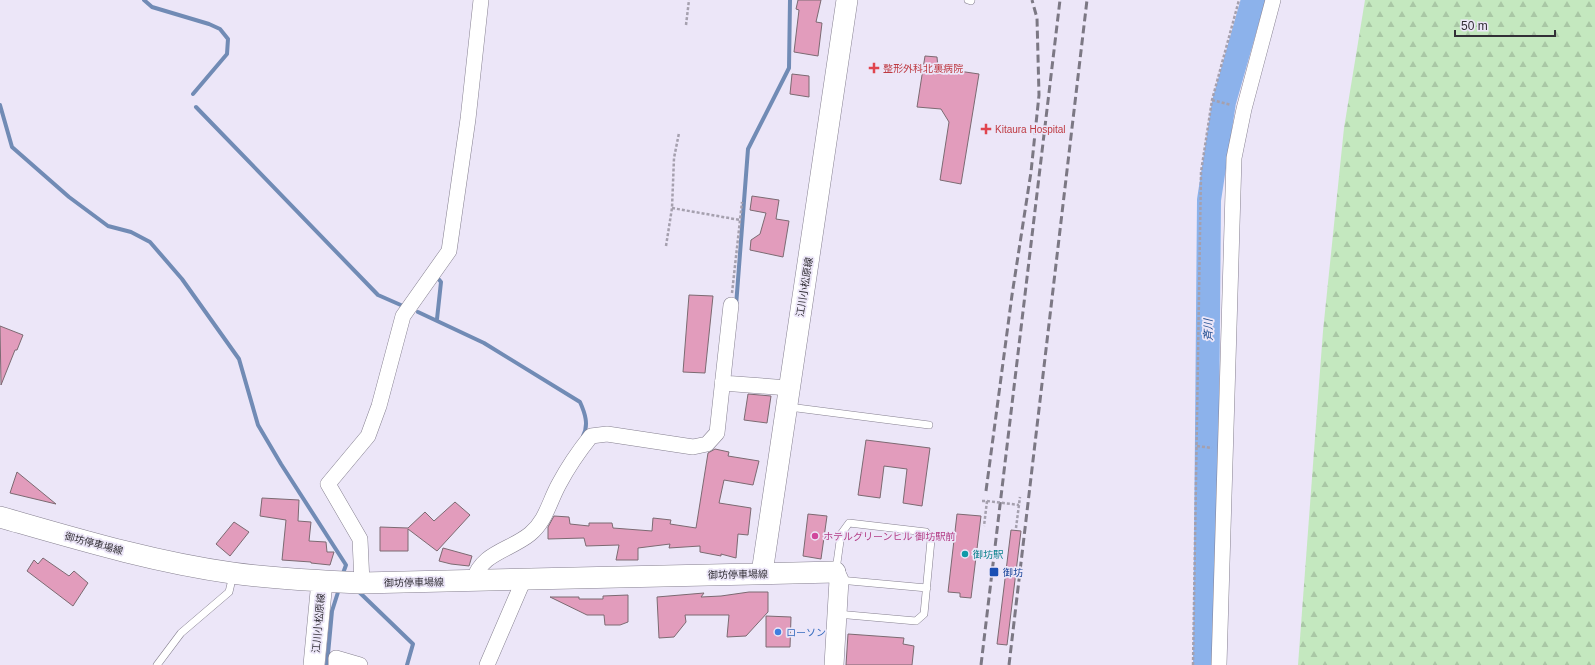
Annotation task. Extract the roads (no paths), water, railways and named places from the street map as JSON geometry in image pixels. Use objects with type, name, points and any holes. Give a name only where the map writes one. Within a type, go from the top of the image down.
[{"type":"main road","name":"江川小松原線","points":[[762,573],[847,0]]},
{"type":"main road","name":"御坊停車場線","points":[[0,517],[95,545],[182,565],[233,573],[322,581],[362,583],[473,581],[762,573],[837,576]]},
{"type":"main road","name":"江川小松原線","points":[[314,665],[322,581]]},
{"type":"street","points":[[362,583],[360,539],[328,484],[368,436],[379,406],[403,316],[449,251],[468,119],[481,0]]},
{"type":"street","points":[[1219,665],[1234,158],[1244,109],[1273,0]]},
{"type":"street","points":[[473,581],[477,570],[488,558],[530,534],[544,519],[558,486],[579,450],[591,436],[607,434],[693,447],[707,444],[717,433],[731,305]]},
{"type":"street","points":[[722,383],[787,397]]},
{"type":"street","points":[[834,665],[837,614],[837,576]]},
{"type":"street","points":[[487,665],[524,579]]},
{"type":"street","points":[[336,665],[336,658],[360,665]]},
{"type":"lane","points":[[787,397],[929,425]]},
{"type":"lane","points":[[837,614],[916,621],[924,614],[927,588],[931,540],[926,532],[849,523],[841,534],[837,576],[927,588]]},
{"type":"lane","points":[[157,665],[182,633],[229,592],[233,573]]},
{"type":"waterway","points":[[144,0],[152,7],[209,24],[220,29],[228,39],[227,54],[193,94]]},
{"type":"waterway","points":[[736,306],[748,149],[789,68],[790,0]]},
{"type":"waterway","name":"斉川","points":[[1205,665],[1209,200],[1224,102],[1253,0]]},
{"type":"waterway","points":[[0,105],[12,147],[69,197],[108,226],[131,232],[150,242],[182,279],[239,359],[258,425],[281,464],[346,565],[342,576]]},
{"type":"waterway","points":[[196,107],[378,295],[403,306]]},
{"type":"waterway","points":[[436,276],[441,282],[437,319]]},
{"type":"waterway","points":[[418,312],[484,343],[580,402],[585,415],[586,423],[583,436]]},
{"type":"waterway","points":[[327,665],[332,611],[339,589]]},
{"type":"waterway","points":[[357,590],[413,644],[407,665]]},
{"type":"railway","points":[[986,491],[1012,295],[1031,172],[1039,95],[1037,18],[1032,0]]},
{"type":"railway","points":[[981,665],[1060,0]]},
{"type":"railway","points":[[1009,665],[1087,0]]},
{"type":"place","name":"整形外科北裏病院","points":[[874,68]]},
{"type":"place","name":"Kitaura Hospital","points":[[986,129]]},
{"type":"place","name":"ホテルグリーンヒル 御坊駅前","points":[[815,536]]},
{"type":"place","name":"御坊駅","points":[[965,554]]},
{"type":"place","name":"御坊","points":[[994,572]]},
{"type":"place","name":"ローソン","points":[[778,632]]}]
